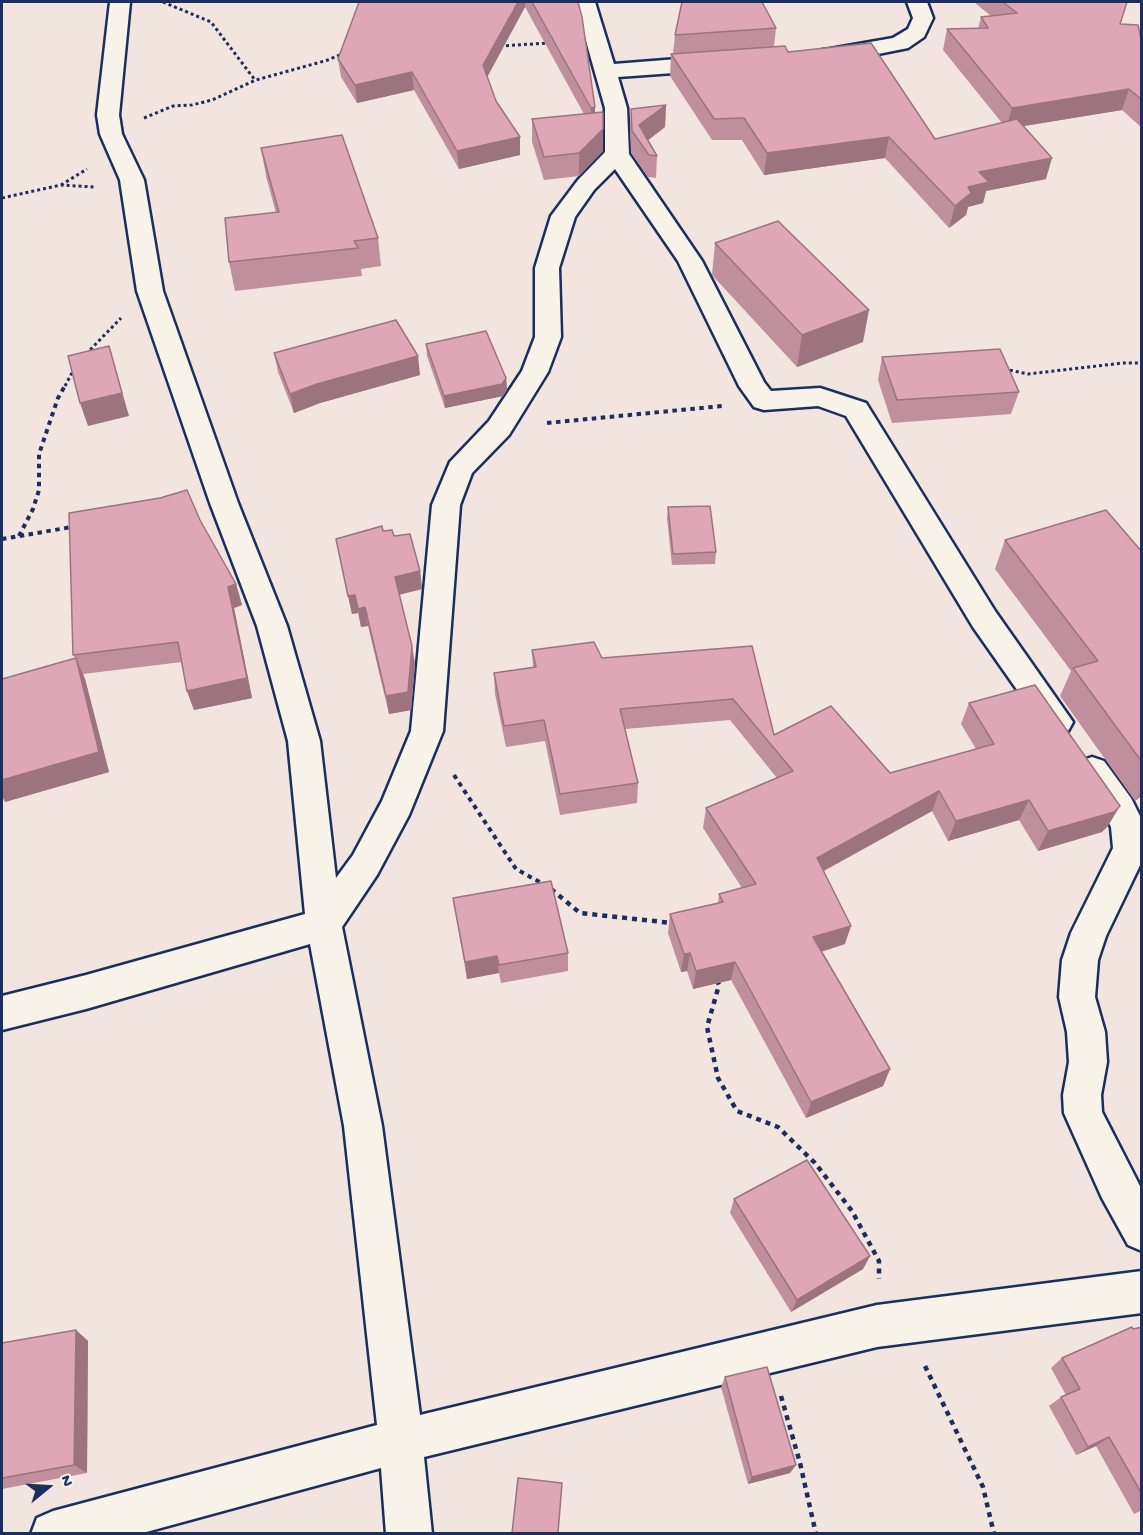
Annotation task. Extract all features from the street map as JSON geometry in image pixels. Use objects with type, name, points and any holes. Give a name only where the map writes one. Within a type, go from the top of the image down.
[{"type":"street","points":[[120,2],[109,86],[108,115],[111,134],[132,180],[150,291],[212,469],[272,626],[300,730],[324,924],[363,1126],[401,1441],[409,1533]]},
{"type":"street","points":[[585,2],[593,37],[616,108],[616,154],[690,261],[752,386],[764,401],[820,397],[856,410],[984,619],[1119,808],[1128,827],[1130,848],[1089,933],[1080,960],[1077,997],[1086,1032],[1088,1062],[1082,1095],[1083,1113],[1116,1184],[1142,1231]]},
{"type":"street","points":[[813,57],[858,52],[900,43],[917,33],[923,18],[917,2]]},
{"type":"street","points":[[605,71],[732,62]]},
{"type":"street","points":[[2,1013],[86,992],[324,924],[365,865],[397,805],[427,731],[446,505],[460,469],[499,428],[535,372],[548,338],[548,267],[563,216],[586,185],[616,154]]},
{"type":"street","points":[[53,1533],[401,1441],[890,1324],[1142,1292]]},
{"type":"path","points":[[163,2],[211,22],[256,80]]},
{"type":"path","points":[[493,45],[544,44],[593,37]]},
{"type":"path","points":[[111,134],[162,110],[212,100],[256,80],[353,51]]},
{"type":"path","points":[[2,198],[61,185],[111,189],[135,198]]},
{"type":"path","points":[[83,358],[98,339],[150,291]]},
{"type":"path","points":[[1000,368],[1028,374],[1123,363],[1142,363]]},
{"type":"path","points":[[19,536],[33,509],[39,490],[39,454],[47,428],[68,376],[75,367]]},
{"type":"path","points":[[499,428],[764,401]]},
{"type":"path","points":[[2,539],[78,526]]},
{"type":"path","points":[[427,731],[516,869],[550,888],[580,913],[680,924]]},
{"type":"path","points":[[716,977],[719,985],[707,1027],[718,1078],[737,1111],[778,1127],[815,1163],[852,1210],[879,1261],[890,1324],[952,1419],[983,1487],[994,1533]]},
{"type":"path","points":[[768,1352],[800,1463],[816,1533]]},
{"type":"building","points":[[359,2],[518,2],[483,65],[496,101],[520,137],[457,151],[412,72],[355,85],[338,59]]},
{"type":"building","points":[[532,2],[578,2],[595,107],[591,108]]},
{"type":"building","points":[[682,2],[762,2],[776,28],[675,35]]},
{"type":"building","points":[[1003,2],[1127,2],[1120,24],[1138,25],[1142,44],[1142,100],[1129,89],[1012,108],[947,29],[988,28],[981,17],[1017,13]]},
{"type":"building","points":[[871,43],[935,139],[1017,119],[1052,158],[979,172],[989,182],[968,187],[971,193],[955,206],[889,137],[767,153],[744,118],[714,119],[671,54],[785,46],[788,52]]},
{"type":"building","points":[[666,105],[639,125],[657,156],[649,155],[632,131],[631,109]]},
{"type":"building","points":[[603,112],[603,129],[579,153],[544,157],[532,119]]},
{"type":"building","points":[[342,135],[378,238],[354,241],[358,248],[229,262],[225,218],[279,212],[261,148]]},
{"type":"building","points":[[778,221],[869,310],[802,335],[715,243]]},
{"type":"building","points":[[396,320],[418,356],[317,384],[290,394],[274,353]]},
{"type":"building","points":[[486,331],[506,378],[502,384],[444,396],[426,344]]},
{"type":"building","points":[[109,346],[122,393],[80,403],[68,356]]},
{"type":"building","points":[[1000,349],[1019,392],[897,400],[882,357]]},
{"type":"building","points":[[187,490],[200,520],[236,584],[228,587],[247,678],[187,691],[178,642],[73,655],[69,513],[160,498]]},
{"type":"building","points":[[710,506],[716,552],[673,554],[668,507]]},
{"type":"building","points":[[1106,510],[1142,552],[1142,762],[1073,668],[1098,661],[1005,540]]},
{"type":"building","points":[[382,526],[383,531],[392,530],[394,536],[410,534],[420,571],[395,577],[412,646],[408,692],[386,696],[365,607],[358,609],[355,595],[348,596],[336,539]]},
{"type":"building","points":[[594,642],[602,658],[752,646],[774,735],[831,706],[890,773],[994,744],[969,703],[1035,685],[1120,806],[1114,812],[1048,831],[1029,800],[956,821],[939,791],[817,858],[851,926],[813,937],[890,1069],[811,1102],[735,962],[696,971],[690,953],[684,954],[670,914],[723,902],[719,894],[756,884],[706,808],[793,771],[733,699],[620,709],[638,783],[560,794],[544,720],[504,726],[494,673],[536,667],[532,650]]},
{"type":"building","points":[[76,658],[99,752],[2,780],[2,679]]},
{"type":"building","points":[[551,881],[568,953],[499,965],[497,956],[465,962],[453,898]]},
{"type":"building","points":[[807,1160],[870,1256],[797,1300],[734,1199]]},
{"type":"building","points":[[1132,1327],[1133,1329],[1142,1327],[1142,1494],[1109,1437],[1088,1447],[1061,1397],[1080,1389],[1062,1358]]},
{"type":"building","points":[[76,1330],[74,1465],[2,1478],[2,1343]]},
{"type":"building","points":[[767,1367],[796,1465],[752,1477],[725,1377]]},
{"type":"building","points":[[518,1478],[562,1483],[558,1533],[512,1533]]}]
